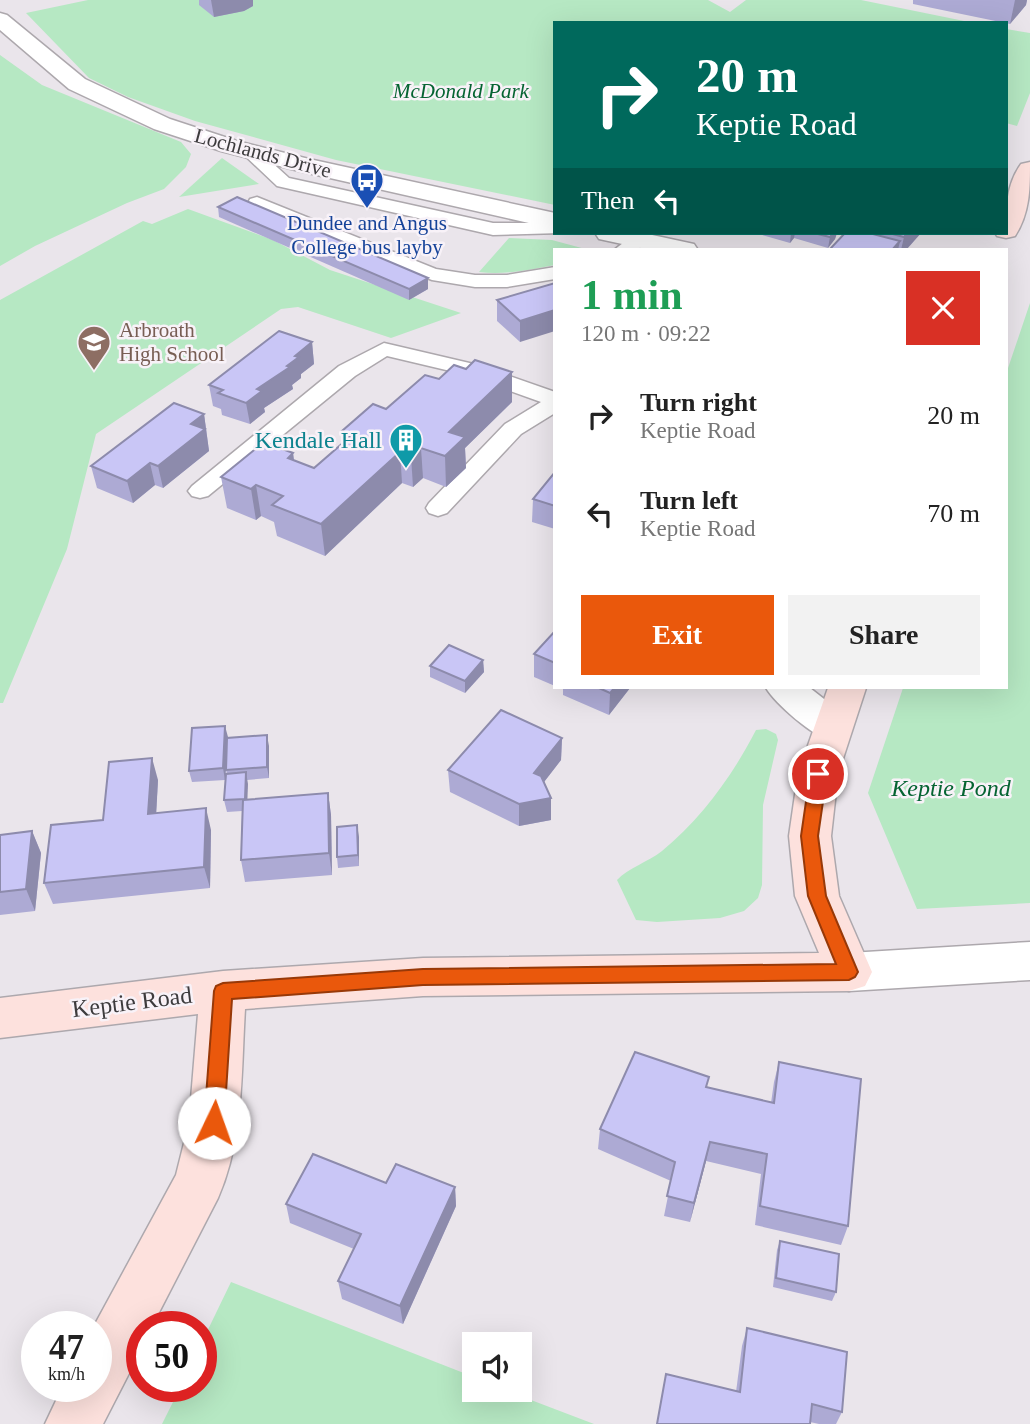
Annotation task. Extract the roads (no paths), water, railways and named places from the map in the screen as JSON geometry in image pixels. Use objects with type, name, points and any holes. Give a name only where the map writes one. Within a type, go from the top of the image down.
[{"type":"main road","points":[[1008,225],[1030,169]]},
{"type":"main road","points":[[847,689],[818,774],[810,836],[817,896],[849,972]]},
{"type":"main road","name":"Keptie Road","points":[[0,1018],[223,991],[423,977],[849,972]]},
{"type":"main road","points":[[112,1349],[200,1181],[214,1123],[223,991]]},
{"type":"main road","points":[[73,1424],[85,1402]]},
{"type":"street","name":"Lochlands Drive","points":[[0,19],[77,85],[162,124],[250,152],[553,221]]},
{"type":"street","points":[[612,235],[632,245],[663,248]]},
{"type":"street","points":[[786,689],[833,727]]},
{"type":"street","points":[[849,972],[1030,961]]},
{"type":"lane","points":[[250,152],[284,183],[493,229],[553,229]]},
{"type":"lane","points":[[257,203],[432,274],[475,281],[507,281],[553,273]]},
{"type":"lane","points":[[201,491],[346,371],[384,349],[429,356],[514,383],[553,400]]},
{"type":"lane","points":[[438,508],[513,429],[553,402]]},
{"type":"place","name":"Dundee and Angus College bus layby","points":[[367,210]]},
{"type":"place","name":"Arbroath High School","points":[[94,372]]},
{"type":"place","name":"Kendale Hall","points":[[406,470]]},
{"type":"park label","name":"McDonald Park","points":[[461,91]]},
{"type":"park label","name":"Keptie Pond","points":[[951,788]]}]
